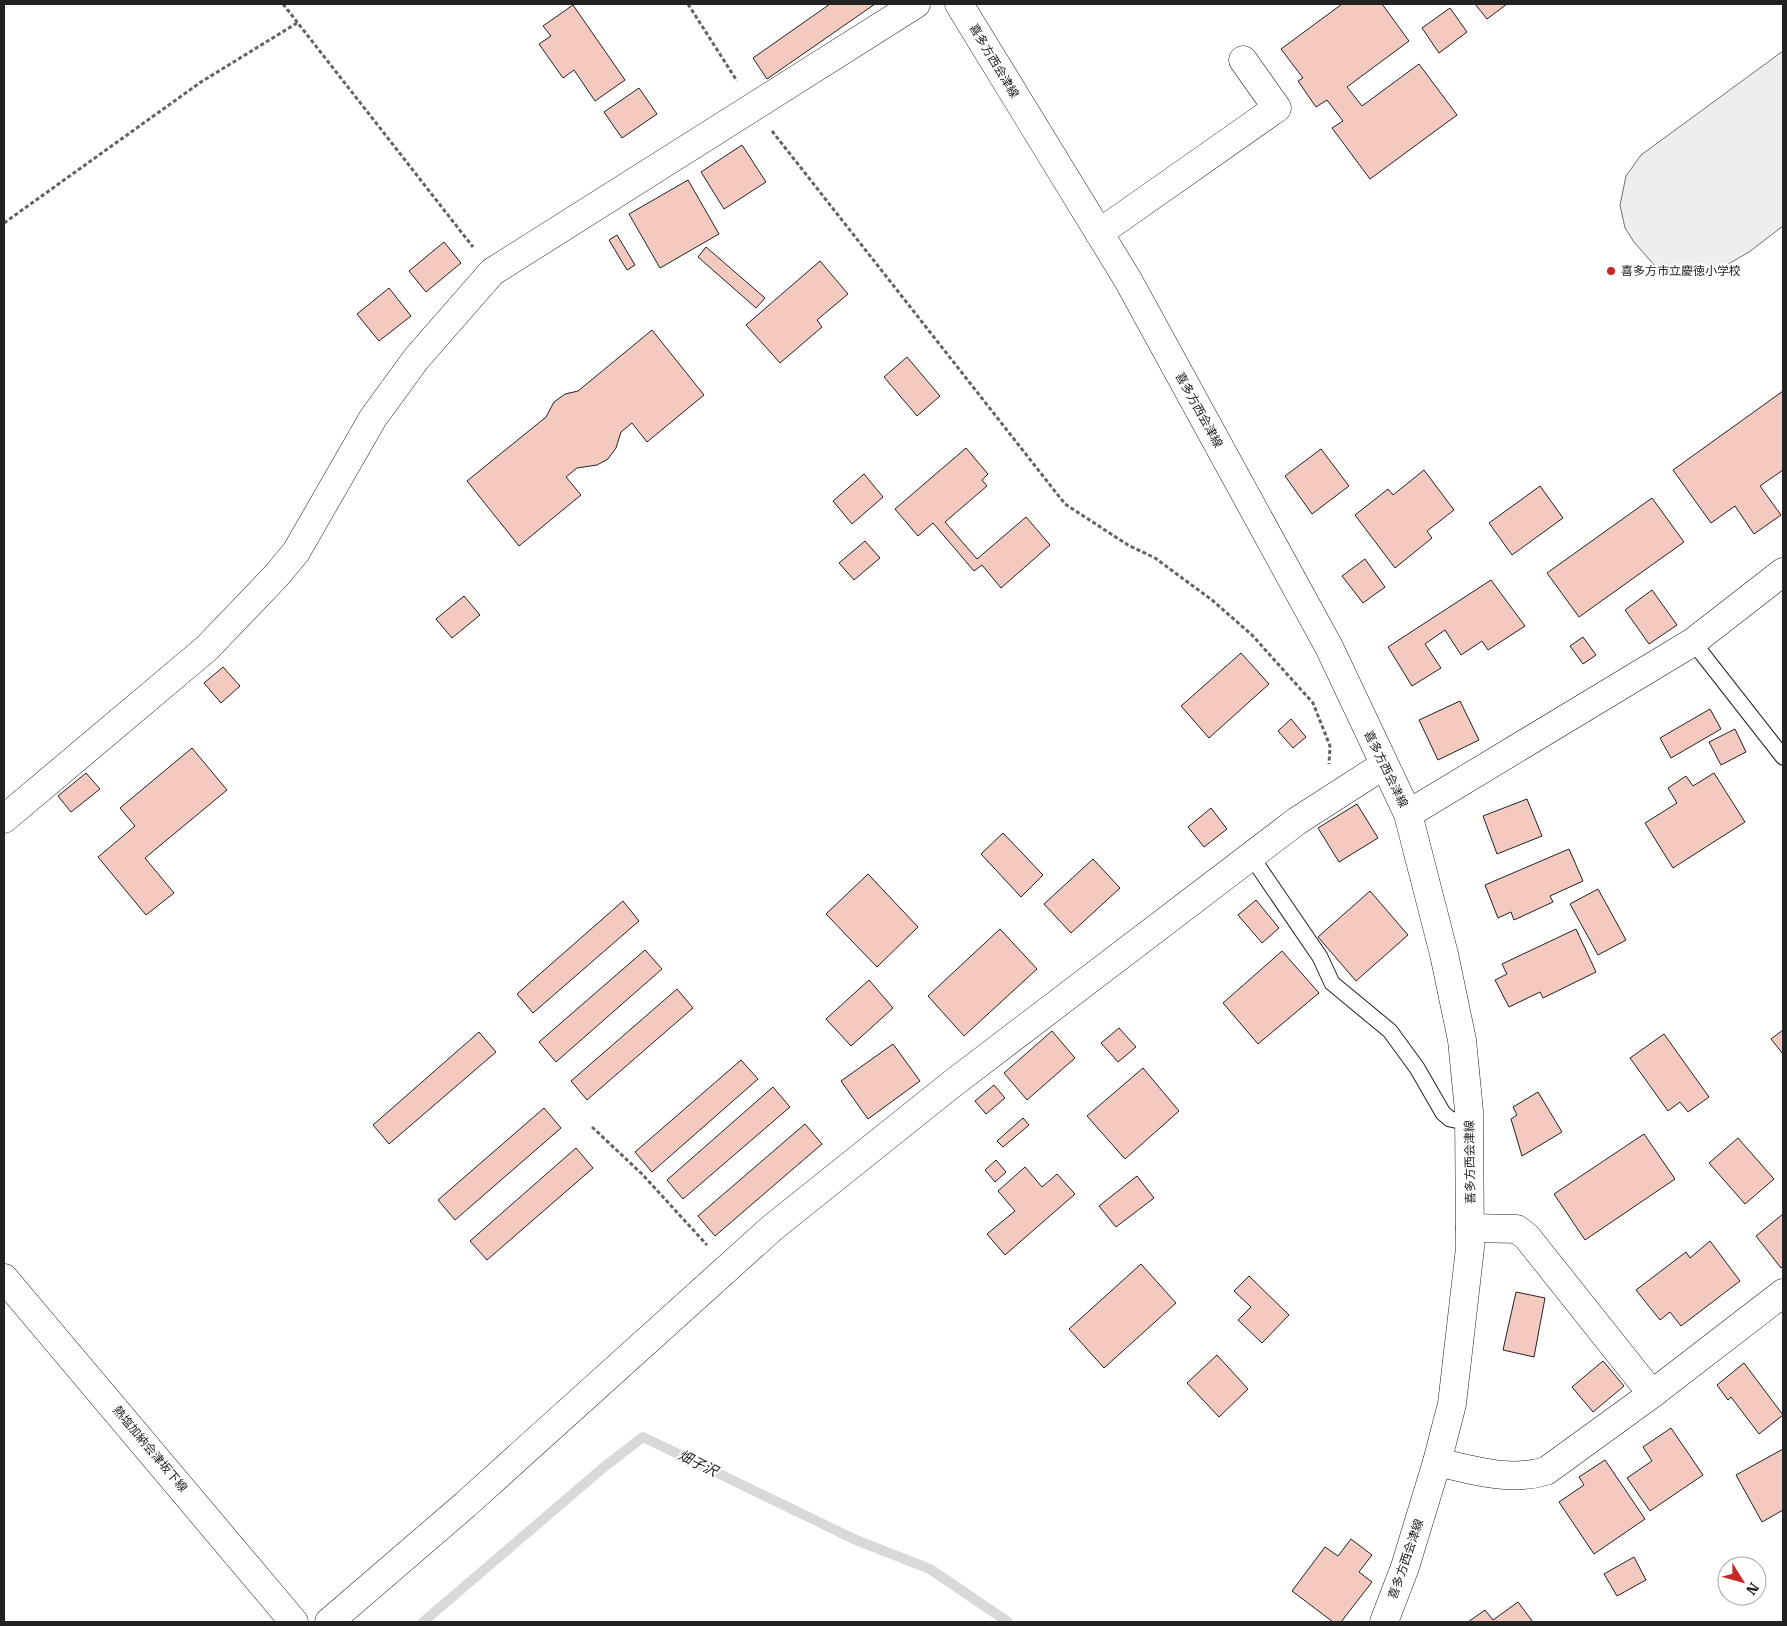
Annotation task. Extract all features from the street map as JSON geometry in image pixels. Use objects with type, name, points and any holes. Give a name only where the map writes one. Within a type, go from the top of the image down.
[{"type":"street","points":[[4,818],[206,648],[276,576],[296,552],[373,418],[416,359],[492,272],[916,4]]},
{"type":"street","name":"喜多方西会津線","points":[[959,4],[1128,280],[1330,647],[1408,814],[1444,954],[1462,1040],[1469,1123],[1470,1228],[1467,1285],[1452,1404],[1437,1462],[1405,1567],[1384,1622]]},
{"type":"street","points":[[1099,233],[1277,108],[1243,60]]},
{"type":"street","points":[[1408,814],[1693,642],[1783,572]]},
{"type":"street","points":[[329,1622],[465,1504],[772,1228],[952,1084],[1297,820],[1384,765]]},
{"type":"street","points":[[1470,1228],[1518,1229],[1527,1237],[1652,1394]]},
{"type":"street","name":"熱塩加納会津坂下線","points":[[4,1278],[294,1622]]},
{"type":"street","points":[[1437,1462],[1499,1475],[1531,1476],[1546,1471],[1652,1394],[1783,1293]]},
{"type":"lane","points":[[1693,642],[1783,757]]},
{"type":"lane","points":[[1251,856],[1320,957],[1332,984],[1390,1031],[1417,1068],[1443,1114],[1450,1119],[1469,1123]]},
{"type":"path","points":[[282,4],[492,272]]},
{"type":"path","points":[[688,4],[753,107],[1065,504],[1128,545],[1155,558],[1212,600],[1252,635],[1313,703],[1330,746],[1328,773],[1336,796]]},
{"type":"path","points":[[4,223],[201,82],[297,23]]},
{"type":"path","points":[[592,1127],[642,1174],[728,1268]]},
{"type":"shaded area","points":[[1783,51],[1783,226],[1749,252],[1713,273],[1675,274],[1655,266],[1634,242],[1625,228],[1620,205],[1626,176],[1641,155]]},
{"type":"building","points":[[830,4],[875,4],[767,79],[753,58]]},
{"type":"building","points":[[1342,4],[1382,4],[1409,41],[1347,87],[1362,106],[1419,64],[1457,115],[1370,179],[1332,128],[1343,121],[1327,100],[1316,107],[1298,81],[1303,78],[1281,49]]},
{"type":"building","points":[[1475,4],[1507,4],[1487,19]]},
{"type":"building","points":[[573,5],[625,80],[595,101],[574,70],[563,78],[539,44],[551,36],[543,26]]},
{"type":"building","points":[[1450,8],[1467,32],[1439,53],[1422,28]]},
{"type":"building","points":[[639,88],[657,114],[622,138],[604,112]]},
{"type":"building","points":[[742,145],[766,182],[724,209],[701,172]]},
{"type":"building","points":[[688,180],[719,234],[660,268],[629,214]]},
{"type":"building","points":[[617,235],[635,265],[627,270],[609,240]]},
{"type":"building","points":[[444,242],[461,263],[426,292],[409,271]]},
{"type":"building","points":[[706,247],[765,298],[756,308],[698,257]]},
{"type":"building","points":[[820,261],[848,294],[817,320],[822,327],[780,363],[746,325]]},
{"type":"building","points":[[389,288],[411,316],[379,341],[357,314]]},
{"type":"building","points":[[652,330],[704,395],[647,442],[632,423],[621,432],[616,448],[608,459],[597,465],[577,468],[566,477],[581,495],[519,546],[467,481],[546,417],[554,402],[565,394],[578,391]]},
{"type":"building","points":[[907,357],[940,396],[917,416],[884,377]]},
{"type":"building","points":[[1783,391],[1783,470],[1760,486],[1781,515],[1754,534],[1735,506],[1711,523],[1673,470]]},
{"type":"building","points":[[966,448],[988,474],[982,480],[987,486],[945,522],[977,559],[1026,517],[1050,545],[1001,588],[982,565],[974,571],[933,523],[918,536],[895,509]]},
{"type":"building","points":[[1321,449],[1349,486],[1312,514],[1285,476]]},
{"type":"building","points":[[1424,470],[1454,510],[1427,531],[1432,538],[1395,568],[1355,515],[1388,489],[1393,495]]},
{"type":"building","points":[[864,474],[883,497],[852,524],[833,501]]},
{"type":"building","points":[[1540,486],[1563,518],[1512,555],[1489,523]]},
{"type":"building","points":[[1652,498],[1684,542],[1579,617],[1547,573]]},
{"type":"building","points":[[865,541],[880,558],[854,580],[839,563]]},
{"type":"building","points":[[1365,559],[1385,587],[1363,603],[1342,576]]},
{"type":"building","points":[[1491,580],[1525,626],[1488,650],[1482,641],[1461,655],[1445,630],[1425,644],[1441,668],[1412,686],[1388,647]]},
{"type":"building","points":[[1652,590],[1677,625],[1649,644],[1625,610]]},
{"type":"building","points":[[464,596],[480,615],[452,638],[436,619]]},
{"type":"building","points":[[1583,637],[1596,655],[1583,664],[1570,646]]},
{"type":"building","points":[[1241,653],[1269,684],[1209,738],[1181,706]]},
{"type":"building","points":[[223,667],[240,686],[221,703],[204,683]]},
{"type":"building","points":[[1460,701],[1479,740],[1438,760],[1419,720]]},
{"type":"building","points":[[1710,709],[1721,729],[1671,758],[1660,738]]},
{"type":"building","points":[[1291,719],[1306,737],[1293,748],[1278,731]]},
{"type":"building","points":[[1735,729],[1746,752],[1721,765],[1709,742]]},
{"type":"building","points":[[192,748],[227,790],[145,858],[174,893],[146,915],[98,857],[135,826],[120,808]]},
{"type":"building","points":[[86,773],[100,789],[71,812],[58,796]]},
{"type":"building","points":[[1714,773],[1745,822],[1673,868],[1645,823],[1677,803],[1668,788],[1686,776],[1693,786]]},
{"type":"building","points":[[1527,799],[1542,836],[1497,854],[1483,816]]},
{"type":"building","points":[[1357,804],[1378,838],[1339,862],[1318,828]]},
{"type":"building","points":[[1211,808],[1227,829],[1204,847],[1188,827]]},
{"type":"building","points":[[1003,833],[1043,875],[1021,897],[981,854]]},
{"type":"building","points":[[1569,849],[1583,881],[1550,896],[1553,902],[1514,920],[1511,912],[1498,918],[1485,885]]},
{"type":"building","points":[[1093,859],[1120,888],[1071,933],[1044,904]]},
{"type":"building","points":[[868,874],[918,927],[877,967],[826,914]]},
{"type":"building","points":[[1598,889],[1626,940],[1598,955],[1570,904]]},
{"type":"building","points":[[1370,891],[1408,935],[1356,981],[1318,937]]},
{"type":"building","points":[[1256,900],[1279,928],[1262,943],[1238,915]]},
{"type":"building","points":[[623,901],[639,921],[533,1013],[517,994]]},
{"type":"building","points":[[1000,929],[1037,969],[964,1036],[928,996]]},
{"type":"building","points":[[1576,929],[1596,972],[1543,998],[1540,992],[1509,1007],[1495,980],[1507,974],[1502,964]]},
{"type":"building","points":[[645,950],[662,969],[556,1062],[539,1042]]},
{"type":"building","points":[[1282,951],[1319,993],[1258,1044],[1223,1003]]},
{"type":"building","points":[[869,980],[893,1008],[851,1046],[826,1019]]},
{"type":"building","points":[[677,989],[693,1008],[587,1100],[571,1081]]},
{"type":"building","points":[[1119,1028],[1136,1047],[1118,1062],[1101,1043]]},
{"type":"building","points":[[1783,1030],[1783,1054],[1771,1039]]},
{"type":"building","points":[[1052,1031],[1075,1058],[1027,1100],[1004,1073]]},
{"type":"building","points":[[479,1032],[496,1052],[389,1144],[373,1125]]},
{"type":"building","points":[[1664,1034],[1709,1097],[1688,1112],[1680,1102],[1668,1111],[1630,1058]]},
{"type":"building","points":[[893,1044],[920,1081],[868,1119],[841,1081]]},
{"type":"building","points":[[741,1060],[758,1079],[652,1172],[635,1152]]},
{"type":"building","points":[[1143,1068],[1179,1111],[1125,1159],[1087,1116]]},
{"type":"building","points":[[994,1085],[1005,1098],[986,1114],[975,1101]]},
{"type":"building","points":[[773,1087],[790,1107],[683,1199],[667,1180]]},
{"type":"building","points":[[1538,1092],[1562,1132],[1522,1156],[1511,1119],[1517,1115],[1513,1107]]},
{"type":"building","points":[[544,1108],[561,1128],[455,1220],[438,1200]]},
{"type":"building","points":[[1023,1118],[1029,1125],[1003,1147],[997,1141]]},
{"type":"building","points":[[805,1124],[822,1144],[715,1236],[698,1216]]},
{"type":"building","points":[[1644,1134],[1675,1179],[1585,1240],[1554,1194]]},
{"type":"building","points":[[1738,1138],[1774,1179],[1745,1204],[1709,1163]]},
{"type":"building","points":[[576,1148],[593,1168],[487,1260],[470,1241]]},
{"type":"building","points":[[996,1160],[1006,1172],[995,1182],[985,1170]]},
{"type":"building","points":[[1025,1167],[1042,1187],[1057,1174],[1075,1194],[1005,1255],[987,1234],[1015,1211],[998,1191]]},
{"type":"building","points":[[1137,1176],[1154,1198],[1116,1227],[1099,1206]]},
{"type":"building","points":[[1783,1214],[1783,1266],[1781,1268],[1756,1236]]},
{"type":"building","points":[[1710,1241],[1740,1281],[1681,1326],[1670,1312],[1660,1320],[1636,1290],[1686,1252],[1690,1258]]},
{"type":"building","points":[[1141,1264],[1176,1303],[1104,1368],[1069,1329]]},
{"type":"building","points":[[1249,1276],[1289,1315],[1262,1343],[1238,1320],[1251,1307],[1234,1291]]},
{"type":"building","points":[[1516,1292],[1545,1298],[1534,1357],[1503,1350]]},
{"type":"building","points":[[1217,1355],[1248,1389],[1219,1417],[1187,1383]]},
{"type":"building","points":[[1603,1361],[1624,1386],[1593,1412],[1572,1387]]},
{"type":"building","points":[[1744,1363],[1783,1415],[1759,1434],[1731,1397],[1728,1400],[1717,1385]]},
{"type":"building","points":[[1671,1428],[1703,1475],[1650,1511],[1627,1478],[1652,1461],[1643,1447]]},
{"type":"building","points":[[1783,1449],[1783,1510],[1762,1522],[1736,1475]]},
{"type":"building","points":[[1605,1460],[1645,1519],[1594,1554],[1559,1502],[1584,1485],[1579,1477]]},
{"type":"building","points":[[1351,1539],[1372,1555],[1359,1572],[1372,1582],[1341,1622],[1333,1622],[1292,1591],[1325,1547],[1338,1556]]},
{"type":"building","points":[[1634,1557],[1646,1580],[1617,1596],[1604,1574]]},
{"type":"building","points":[[1518,1602],[1533,1622],[1468,1622],[1485,1610],[1493,1620]]},
{"type":"waterway","name":"畑子沢","points":[[423,1622],[604,1467],[643,1437],[856,1540],[930,1569],[1008,1622]]},
{"type":"place","name":"喜多方市立慶徳小学校","points":[[1611,271]]}]
